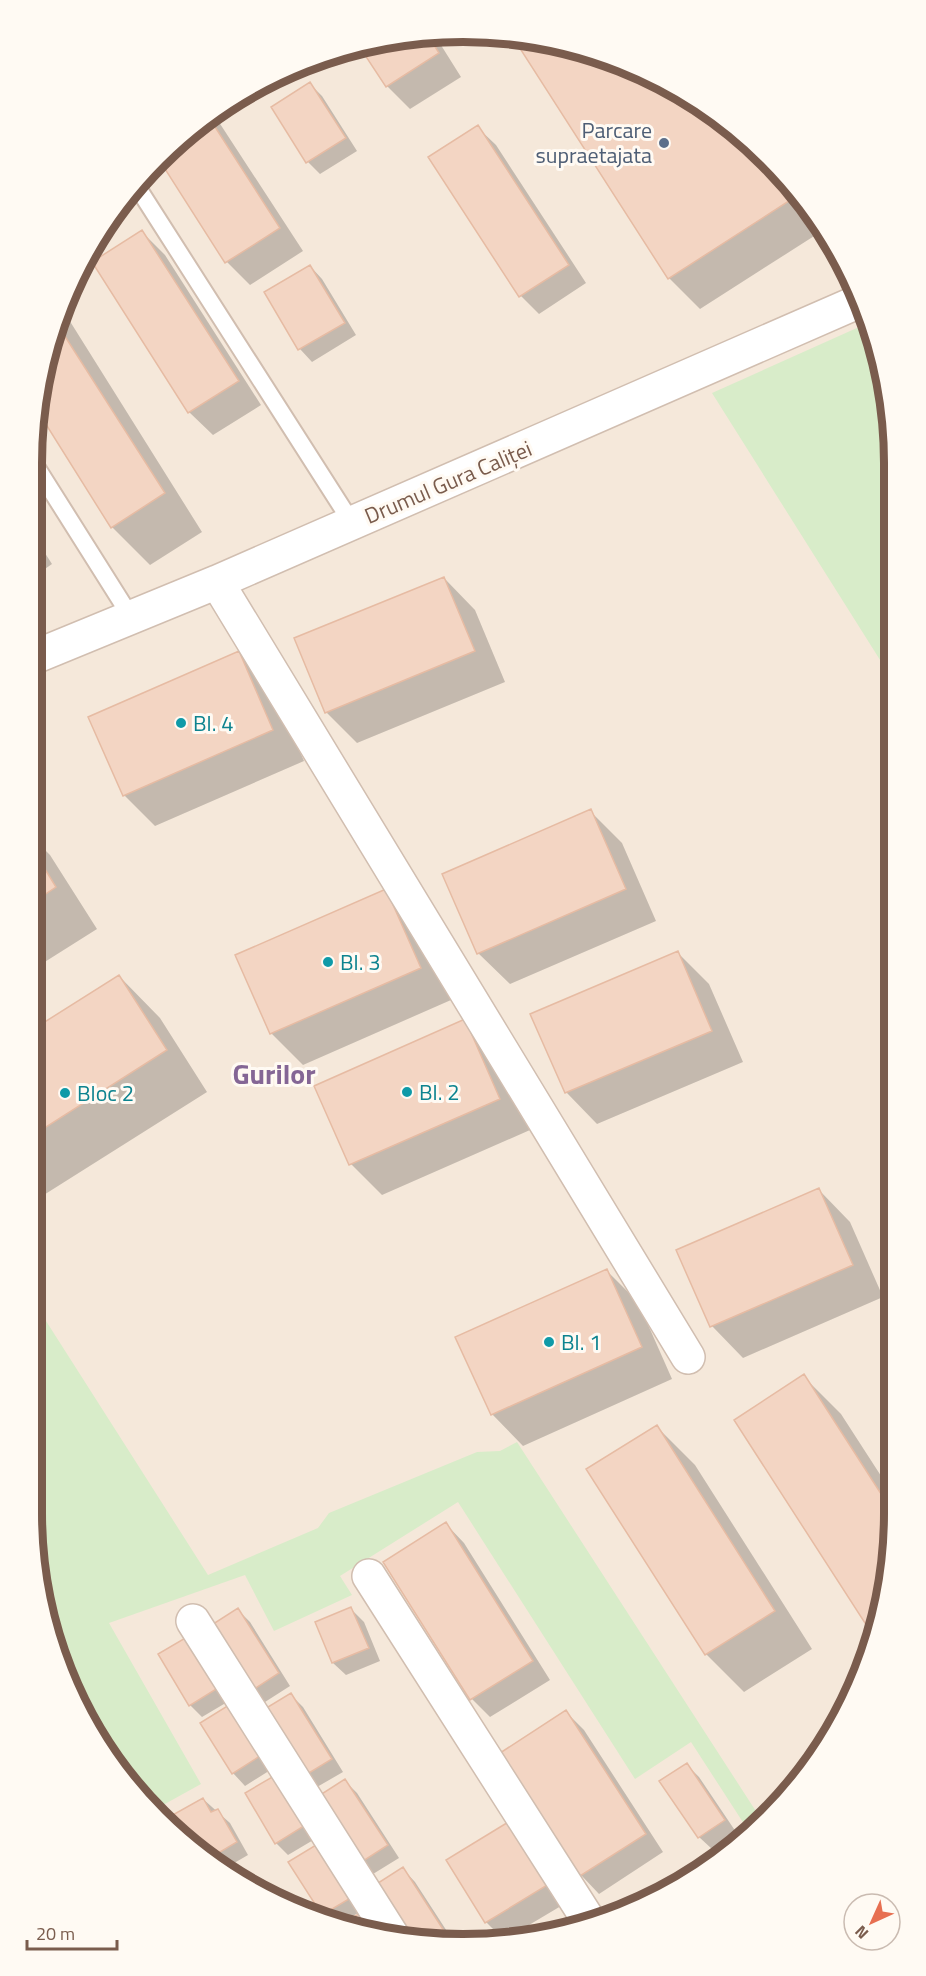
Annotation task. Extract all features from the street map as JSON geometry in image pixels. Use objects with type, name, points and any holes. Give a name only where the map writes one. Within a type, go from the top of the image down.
[{"type":"street","name":"Drumul Gura Caliței","points":[[42,654],[217,582],[853,304]]},
{"type":"street","points":[[217,582],[688,1357]]},
{"type":"street","points":[[369,1576],[586,1916]]},
{"type":"street","points":[[193,1621],[387,1927]]},
{"type":"lane","points":[[141,192],[352,523]]},
{"type":"lane","points":[[42,476],[132,617]]},
{"type":"shaded area","points":[[463,42],[545,50],[572,56],[624,74],[674,98],[719,129],[761,165],[797,207],[828,253],[852,302],[870,354],[880,408],[884,463],[884,1513],[876,1595],[870,1622],[852,1674],[828,1724],[780,1791],[741,1830],[674,1878],[598,1912],[545,1926],[463,1934],[381,1926],[328,1912],[252,1878],[185,1830],[146,1791],[98,1723],[74,1674],[56,1622],[43,1541],[42,463],[50,381],[56,354],[74,302],[98,252],[113,229],[146,185],[165,165],[185,146],[229,113],[277,85],[302,74],[354,56],[381,50]]},
{"type":"green space","points":[[861,326],[876,381],[883,435],[884,666],[712,393]]},
{"type":"green space","points":[[42,1315],[208,1575],[318,1528],[329,1513],[477,1452],[500,1451],[517,1442],[758,1814],[745,1826],[691,1742],[635,1779],[458,1502],[340,1576],[352,1595],[274,1631],[245,1575],[109,1623],[201,1784],[161,1806],[129,1769],[98,1723],[85,1699],[64,1648],[50,1595],[43,1541]]},
{"type":"building","points":[[433,43],[439,53],[386,87],[364,54]]},
{"type":"building","name":"Parcare supraetajata","points":[[518,46],[572,56],[598,64],[674,98],[741,146],[791,200],[668,279]]},
{"type":"building","points":[[310,82],[346,138],[306,163],[271,107]]},
{"type":"building","points":[[213,124],[280,228],[225,263],[163,167],[185,146]]},
{"type":"building","points":[[478,125],[569,265],[519,297],[428,157]]},
{"type":"building","points":[[142,230],[239,381],[188,413],[93,261]]},
{"type":"building","points":[[310,265],[345,323],[298,350],[264,292]]},
{"type":"building","points":[[63,333],[165,493],[111,528],[44,422],[50,381]]},
{"type":"building","points":[[444,577],[475,651],[325,713],[294,638]]},
{"type":"building","name":"Bl. 4","points":[[239,651],[273,730],[123,796],[88,717]]},
{"type":"building","points":[[591,809],[626,889],[477,954],[442,874]]},
{"type":"building","points":[[42,864],[56,887],[42,896]]},
{"type":"building","name":"Bl. 3","points":[[386,889],[421,968],[270,1034],[235,955]]},
{"type":"building","points":[[678,951],[712,1031],[565,1093],[530,1014]]},
{"type":"building","name":"Bloc 2","points":[[119,975],[167,1050],[42,1130],[42,1024]]},
{"type":"building","name":"Bl. 2","points":[[465,1019],[500,1099],[349,1165],[314,1086]]},
{"type":"building","points":[[819,1188],[853,1265],[710,1327],[676,1250]]},
{"type":"building","name":"Bl. 1","points":[[607,1269],[642,1347],[491,1415],[455,1337]]},
{"type":"building","points":[[804,1374],[884,1498],[880,1568],[868,1628],[734,1420]]},
{"type":"building","points":[[657,1425],[775,1611],[705,1655],[586,1469]]},
{"type":"building","points":[[446,1522],[533,1661],[470,1700],[383,1562]]},
{"type":"building","points":[[351,1607],[369,1648],[332,1663],[315,1622]]},
{"type":"building","points":[[238,1608],[279,1673],[251,1691],[210,1626]]},
{"type":"building","points":[[187,1637],[218,1688],[189,1706],[158,1654]]},
{"type":"building","points":[[291,1693],[332,1759],[304,1776],[263,1710]]},
{"type":"building","points":[[229,1705],[260,1756],[232,1774],[200,1723]]},
{"type":"building","points":[[566,1710],[646,1834],[580,1876],[500,1753]]},
{"type":"building","points":[[687,1763],[725,1820],[698,1838],[659,1781]]},
{"type":"building","points":[[274,1776],[304,1826],[275,1844],[245,1793]]},
{"type":"building","points":[[345,1779],[388,1845],[360,1863],[317,1797]]},
{"type":"building","points":[[203,1798],[211,1812],[218,1809],[237,1842],[217,1854],[170,1816]]},
{"type":"building","points":[[510,1821],[549,1884],[485,1923],[446,1860]]},
{"type":"building","points":[[316,1845],[349,1899],[327,1912],[317,1908],[288,1862]]},
{"type":"building","points":[[403,1867],[446,1933],[403,1929],[375,1885]]},
{"type":"building","points":[[360,1913],[366,1923],[354,1920],[351,1919]]},
{"type":"place","name":"Parcare supraetajata","points":[[664,143]]},
{"type":"place","name":"Bl. 4","points":[[181,723]]},
{"type":"place","name":"Bl. 3","points":[[328,962]]},
{"type":"place","name":"Bl. 2","points":[[407,1092]]},
{"type":"place","name":"Bloc 2","points":[[65,1093]]},
{"type":"place","name":"Bl. 1","points":[[549,1342]]},
{"type":"district","name":"Gurilor","points":[[274,1073]]}]
